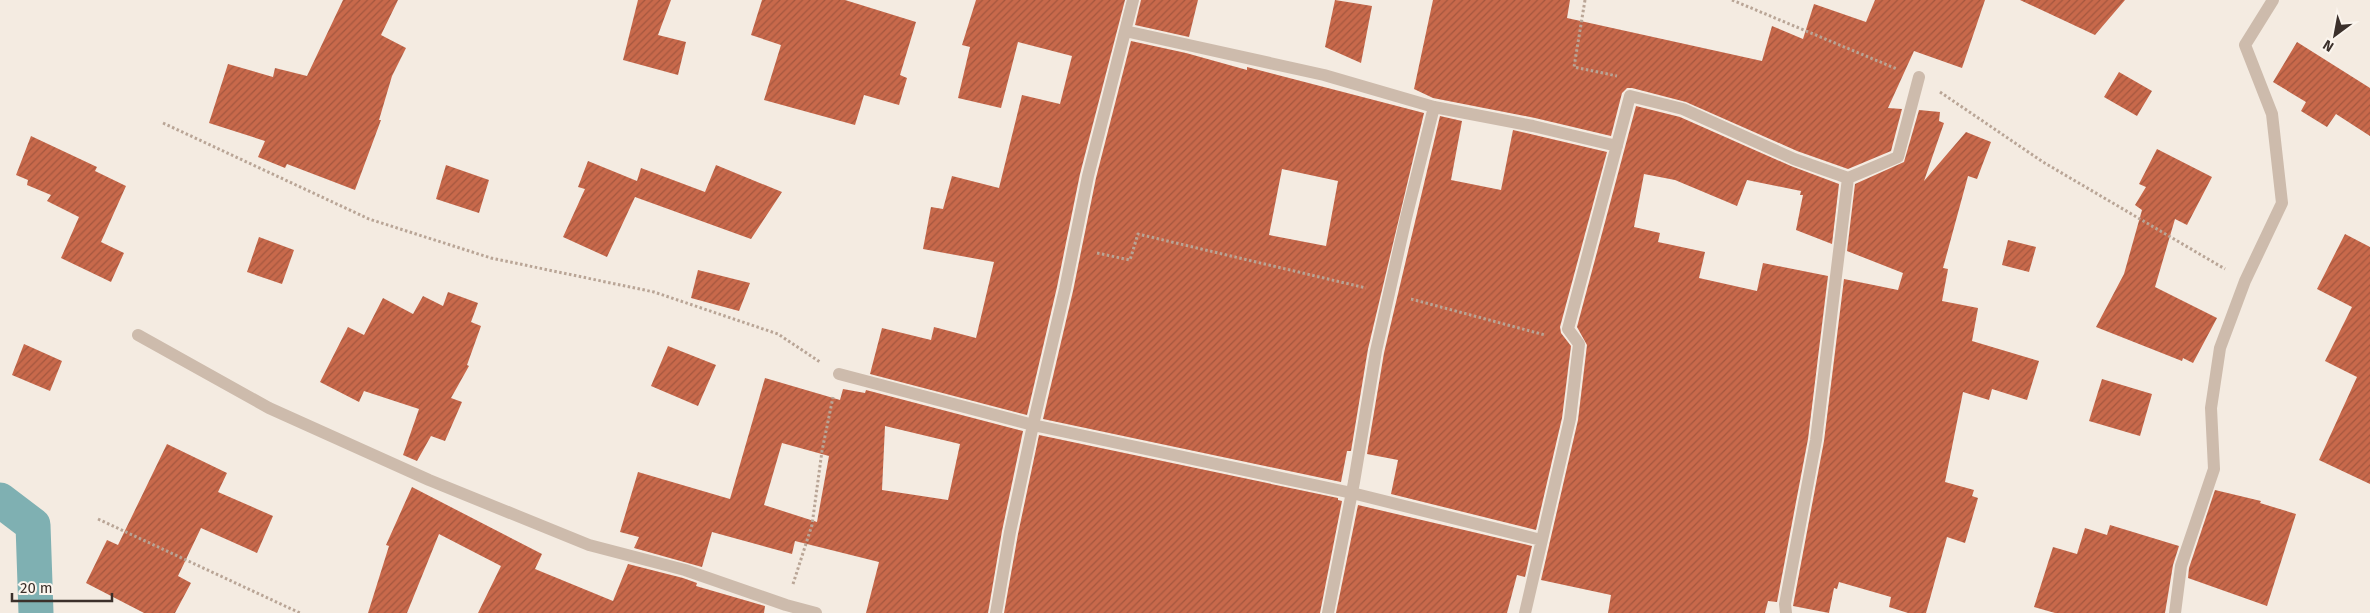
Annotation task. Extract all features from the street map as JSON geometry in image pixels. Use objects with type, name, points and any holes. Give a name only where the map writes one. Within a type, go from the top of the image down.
[{"type":"street","points":[[996,613],[1032,425],[1074,248],[1088,176],[1133,0]]},
{"type":"street","points":[[2175,613],[2181,566],[2214,469],[2210,408],[2220,348],[2245,281],[2282,203],[2272,114],[2245,45],[2273,0]]},
{"type":"street","points":[[1125,31],[1208,51],[1275,63],[1324,75],[1434,107],[1533,126],[1617,146]]},
{"type":"street","points":[[1525,613],[1570,419],[1579,344],[1568,329],[1630,96],[1684,109],[1794,159],[1848,178],[1898,157],[1919,77]]},
{"type":"street","points":[[1328,613],[1352,493],[1376,351],[1434,107]]},
{"type":"street","points":[[1786,613],[1785,604],[1816,440],[1848,178]]},
{"type":"street","points":[[138,334],[269,408],[429,480],[589,545],[685,570],[786,605],[816,613]]},
{"type":"street","points":[[839,374],[1032,425],[1352,493],[1541,540]]},
{"type":"path","points":[[1585,0],[1574,66],[1626,78],[1630,96]]},
{"type":"path","points":[[1732,0],[1919,77],[2043,162],[2245,281]]},
{"type":"path","points":[[163,123],[369,220],[491,258],[654,292],[778,334],[839,374],[822,451],[812,525],[786,605]]},
{"type":"path","points":[[1074,248],[1130,260],[1138,234],[1389,293],[1579,344]]},
{"type":"path","points":[[98,518],[300,613]]},
{"type":"building","points":[[343,0],[398,0],[381,35],[406,48],[392,76],[379,120],[381,120],[355,190],[287,164],[285,168],[258,157],[265,141],[209,123],[228,64],[273,77],[275,68],[307,76]]},
{"type":"building","points":[[638,0],[671,0],[658,35],[686,42],[678,75],[623,60]]},
{"type":"building","points":[[762,0],[845,0],[916,22],[900,75],[907,78],[899,105],[864,95],[855,125],[764,100],[781,45],[751,35]]},
{"type":"building","points":[[976,0],[1125,0],[1080,174],[1057,287],[1027,415],[870,374],[882,328],[931,340],[934,327],[976,338],[994,262],[923,249],[931,207],[943,209],[952,176],[999,188],[1022,95],[1060,104],[1072,56],[1018,42],[1001,108],[958,98],[970,47],[962,45]]},
{"type":"building","points":[[1141,0],[1198,0],[1189,37],[1135,25]]},
{"type":"building","points":[[1335,0],[1372,6],[1361,63],[1325,47]]},
{"type":"building","points":[[1433,0],[1570,0],[1567,18],[1762,61],[1772,26],[1803,39],[1814,4],[1866,22],[1875,0],[1985,0],[1962,68],[1914,51],[1888,108],[1902,109],[1891,151],[1848,169],[1797,151],[1686,102],[1632,88],[1627,88],[1622,93],[1611,136],[1535,118],[1433,98],[1414,89]]},
{"type":"building","points":[[2020,0],[2125,0],[2095,35]]},
{"type":"building","points":[[1131,41],[1186,53],[1247,70],[1247,67],[1424,113],[1368,349],[1351,451],[1347,451],[1341,482],[1043,419],[1073,291],[1096,178]],"holes":[[[1282,169],[1338,181],[1326,246],[1269,235]]]},
{"type":"building","points":[[2297,42],[2370,88],[2370,136],[2336,114],[2327,127],[2301,111],[2306,102],[2273,82]]},
{"type":"building","points":[[2119,72],[2152,91],[2137,116],[2104,97]]},
{"type":"building","points":[[1636,106],[1680,117],[1791,166],[1839,184],[1832,244],[1796,230],[1803,195],[1800,195],[1801,191],[1747,180],[1737,206],[1675,180],[1644,174],[1634,227],[1660,233],[1658,242],[1705,252],[1699,278],[1757,291],[1763,263],[1828,276],[1808,439],[1777,602],[1768,601],[1765,613],[1608,613],[1611,595],[1541,580],[1578,420],[1587,345],[1577,327]]},
{"type":"building","points":[[1919,110],[1940,112],[1939,121],[1944,123],[1924,181],[1966,132],[1991,142],[1977,179],[1968,176],[1943,268],[1948,269],[1942,301],[1978,308],[1972,341],[2039,361],[2027,400],[1992,389],[1989,400],[1963,392],[1945,482],[1974,490],[1972,496],[1978,498],[1965,543],[1947,537],[1926,613],[1908,613],[1889,607],[1891,597],[1839,582],[1837,589],[1834,588],[1829,613],[1793,606],[1824,441],[1844,279],[1898,290],[1903,273],[1847,251],[1855,184],[1904,162]]},
{"type":"building","points":[[1440,116],[1462,121],[1451,180],[1501,190],[1513,130],[1607,152],[1560,327],[1561,333],[1571,346],[1562,418],[1536,530],[1391,494],[1398,460],[1367,454],[1384,353]]},
{"type":"building","points":[[31,136],[97,167],[95,171],[126,186],[101,242],[124,253],[111,282],[61,258],[79,217],[47,201],[51,195],[27,185],[28,180],[16,175]]},
{"type":"building","points":[[2157,149],[2212,177],[2187,225],[2175,219],[2155,287],[2217,318],[2193,363],[2183,358],[2182,361],[2096,327],[2124,274],[2142,210],[2135,205],[2146,187],[2139,184]]},
{"type":"building","points":[[588,161],[637,181],[641,168],[705,192],[716,165],[782,192],[751,239],[635,197],[607,257],[563,237],[585,189],[578,187]]},
{"type":"building","points":[[446,165],[489,180],[479,213],[436,199]]},
{"type":"building","points":[[2345,234],[2370,247],[2370,484],[2319,460],[2357,377],[2325,361],[2352,307],[2317,289]]},
{"type":"building","points":[[259,237],[294,250],[282,284],[247,272]]},
{"type":"building","points":[[2008,240],[2036,247],[2029,272],[2002,265]]},
{"type":"building","points":[[698,270],[750,283],[739,311],[691,298]]},
{"type":"building","points":[[448,292],[478,303],[471,322],[481,326],[467,365],[469,366],[451,398],[462,402],[445,441],[431,436],[417,461],[403,455],[419,409],[364,391],[359,402],[320,382],[348,327],[364,335],[383,298],[413,314],[423,296],[443,306]]},
{"type":"building","points":[[24,344],[62,361],[50,391],[12,375]]},
{"type":"building","points":[[668,346],[716,365],[698,406],[651,386]]},
{"type":"building","points":[[765,378],[840,400],[843,389],[865,393],[866,390],[1023,431],[1002,531],[988,613],[866,613],[879,562],[795,541],[792,554],[712,532],[702,567],[634,548],[639,537],[620,532],[638,472],[730,499]],"holes":[[[885,426],[960,444],[948,500],[882,490]],[[782,443],[829,456],[817,522],[764,505]]]},
{"type":"building","points":[[2102,379],[2152,394],[2140,436],[2089,421]]},
{"type":"building","points":[[1039,435],[1338,498],[1338,500],[1342,501],[1320,613],[1004,613],[1018,534]]},
{"type":"building","points":[[167,444],[227,473],[218,492],[273,516],[257,553],[201,528],[178,576],[191,583],[175,613],[144,613],[86,583],[107,540],[118,545]]},
{"type":"building","points":[[412,487],[542,554],[535,569],[613,601],[628,564],[683,578],[697,583],[696,586],[765,606],[764,613],[478,613],[501,566],[439,534],[407,613],[368,613],[389,546],[386,545]]},
{"type":"building","points":[[2215,490],[2261,501],[2260,503],[2296,514],[2267,606],[2188,578],[2189,568]]},
{"type":"building","points":[[1358,505],[1532,546],[1525,577],[1517,575],[1507,613],[1336,613]]},
{"type":"building","points":[[2110,525],[2179,546],[2173,565],[2165,613],[2055,613],[2034,607],[2053,547],[2077,554],[2085,528],[2107,535]]},
{"type":"waterway","points":[[0,500],[33,525],[36,613]]}]
